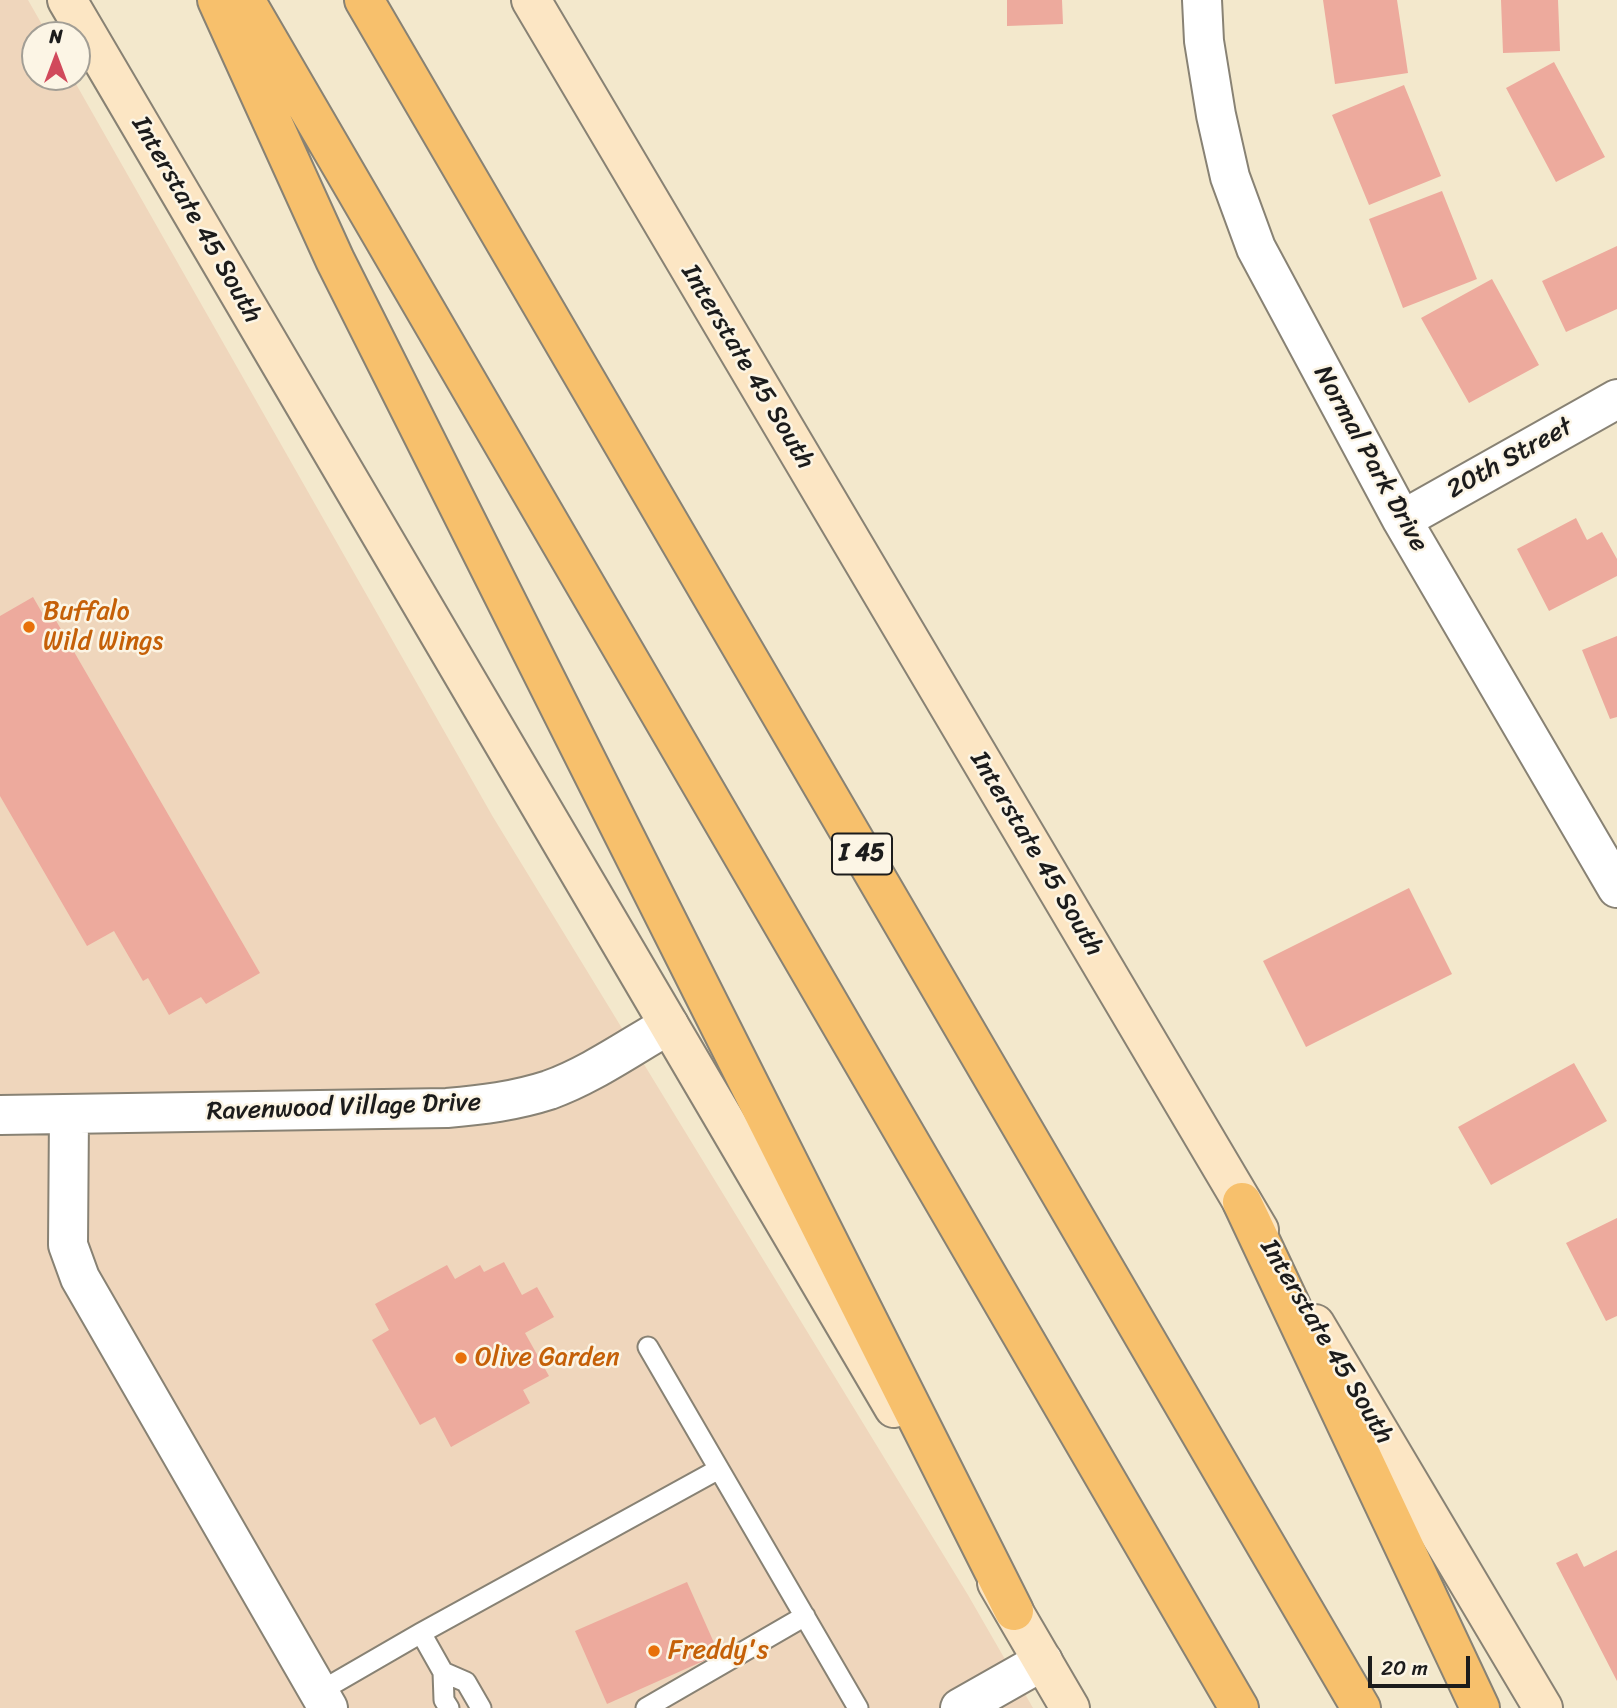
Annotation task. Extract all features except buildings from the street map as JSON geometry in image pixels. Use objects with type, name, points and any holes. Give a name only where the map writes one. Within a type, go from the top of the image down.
[{"type":"highway","points":[[217,0],[341,272],[1014,1611]]},
{"type":"highway","points":[[245,0],[1239,1708]]},
{"type":"highway","name":"I 45","points":[[364,0],[1361,1708]]},
{"type":"highway","points":[[1242,1202],[1480,1708]]},
{"type":"main road","name":"Interstate 45 South","points":[[67,0],[1070,1708]]},
{"type":"main road","name":"Interstate 45 South","points":[[531,0],[1543,1708]]},
{"type":"street","name":"Normal Park Drive","points":[[1202,0],[1204,41],[1216,115],[1230,177],[1256,248],[1402,520],[1617,888]]},
{"type":"street","name":"20th Street","points":[[1402,520],[1617,399]]},
{"type":"street","name":"Ravenwood Village Drive","points":[[0,1115],[447,1108],[498,1103],[550,1089],[591,1070],[669,1025]]},
{"type":"street","points":[[69,1114],[68,1245],[80,1278],[324,1700]]},
{"type":"street","points":[[960,1708],[1043,1661]]},
{"type":"lane","points":[[648,1347],[858,1708]]},
{"type":"lane","points":[[324,1700],[421,1633],[719,1469]]},
{"type":"lane","points":[[646,1708],[805,1616]]},
{"type":"lane","points":[[421,1633],[443,1672],[444,1700],[449,1708]]},
{"type":"lane","points":[[443,1672],[466,1682],[481,1708]]},
{"type":"shaded area","points":[[0,0],[28,0],[40,21],[21,21],[21,91],[80,91],[493,817],[968,1595],[1033,1708],[0,1708]]},
{"type":"place","name":"Buffalo Wild Wings","points":[[29,627]]},
{"type":"place","name":"Olive Garden","points":[[461,1358]]},
{"type":"place","name":"Freddy's","points":[[654,1651]]}]
